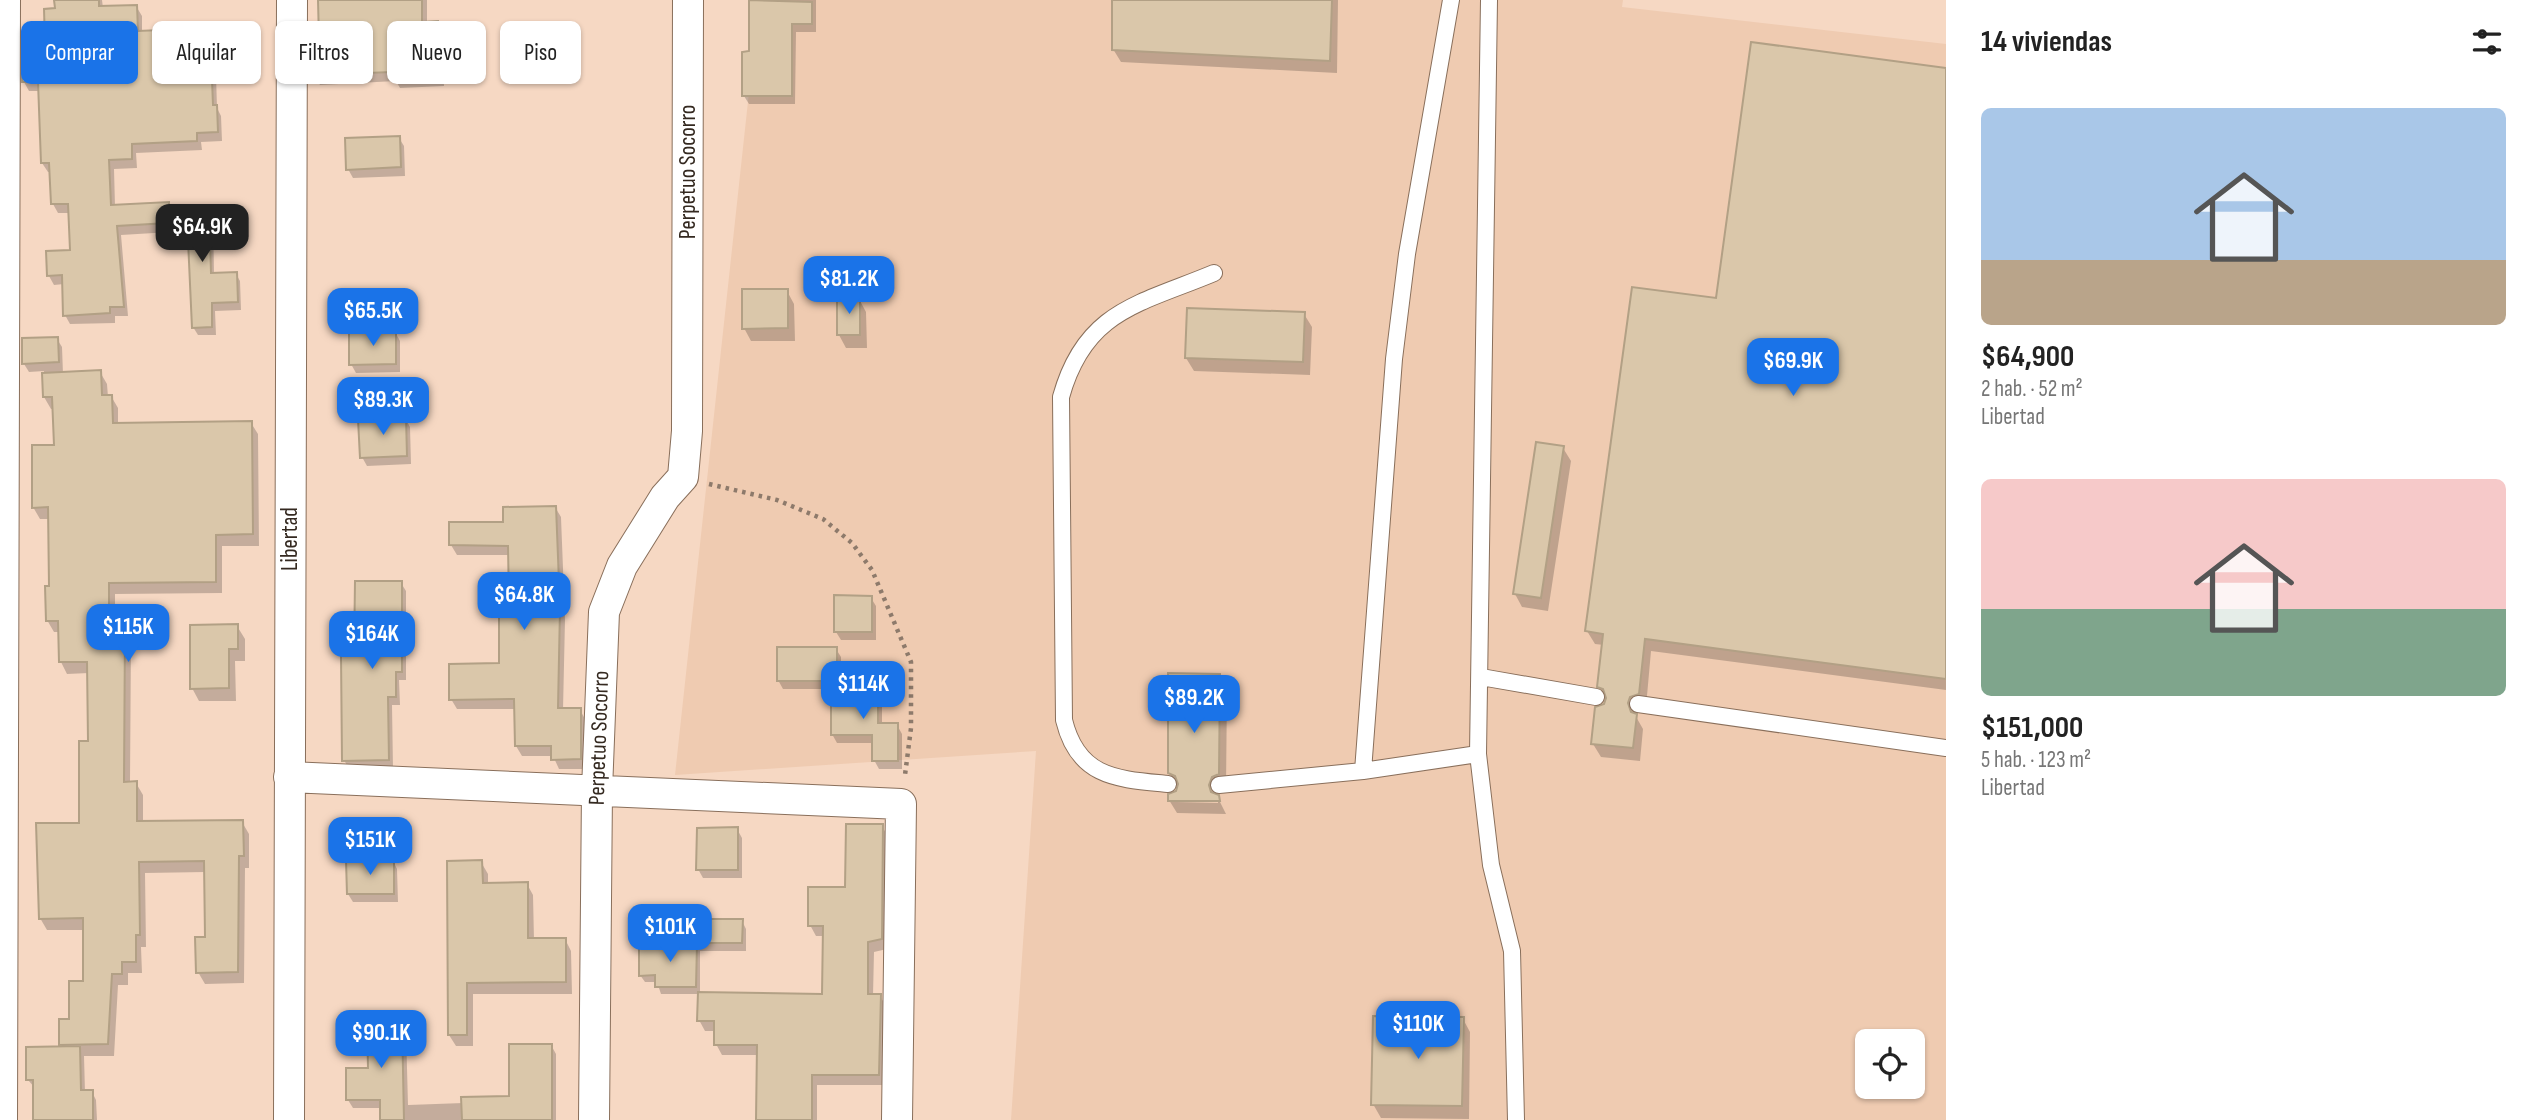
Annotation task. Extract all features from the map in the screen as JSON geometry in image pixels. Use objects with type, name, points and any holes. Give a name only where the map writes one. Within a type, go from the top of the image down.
[{"type":"street","points":[[2,1120],[5,0]]},
{"type":"street","name":"Libertad","points":[[289,1120],[292,0]]},
{"type":"street","name":"Perpetuo Socorro","points":[[594,1120],[597,790],[604,612],[622,566],[665,497],[682,477],[688,417],[688,0]]},
{"type":"street","points":[[289,777],[901,804],[897,1120]]},
{"type":"lane","points":[[1363,771],[1394,359],[1407,254],[1451,0]]},
{"type":"lane","points":[[1489,0],[1478,754],[1491,865],[1512,951],[1516,1120]]},
{"type":"lane","points":[[1168,784],[1118,779],[1097,771],[1080,755],[1068,736],[1064,720],[1061,397],[1070,366],[1090,335],[1112,315],[1214,273]]},
{"type":"lane","points":[[1481,677],[1596,697]]},
{"type":"lane","points":[[1638,704],[1946,748]]},
{"type":"lane","points":[[1219,785],[1363,771],[1478,754]]},
{"type":"path","points":[[682,477],[777,500],[823,519],[852,542],[872,570],[911,662],[911,728],[901,804]]},
{"type":"shaded area","points":[[759,0],[1623,0],[1622,7],[1946,44],[1946,1120],[1011,1120],[1036,751],[675,775]]},
{"type":"building","points":[[54,0],[99,0],[99,6],[137,5],[138,21],[44,21],[44,9],[55,8]]},
{"type":"building","points":[[318,0],[422,0],[422,21],[387,21],[387,72],[373,73],[373,21],[319,21]]},
{"type":"building","points":[[749,0],[812,2],[812,24],[792,24],[792,96],[742,96],[742,52],[749,51]]},
{"type":"building","points":[[1112,0],[1332,0],[1330,61],[1112,50]]},
{"type":"building","points":[[152,30],[152,84],[212,84],[213,105],[217,105],[218,132],[197,133],[197,141],[132,144],[132,159],[109,160],[111,205],[169,202],[168,223],[117,226],[124,307],[110,307],[110,313],[63,316],[62,275],[47,276],[46,251],[70,250],[68,204],[51,204],[49,163],[41,163],[38,84],[138,84],[138,31]]},
{"type":"building","points":[[1751,42],[1946,68],[1946,679],[1645,639],[1639,694],[1630,697],[1628,703],[1631,712],[1637,714],[1633,748],[1591,744],[1595,707],[1604,704],[1606,698],[1603,689],[1597,687],[1603,634],[1585,631],[1632,287],[1716,298]]},
{"type":"building","points":[[400,136],[401,167],[346,170],[345,138]]},
{"type":"building","points":[[209,206],[211,273],[237,272],[238,302],[212,303],[212,327],[192,328],[188,240],[170,241],[169,207]]},
{"type":"building","points":[[742,289],[788,289],[788,328],[742,329]]},
{"type":"building","points":[[860,297],[860,335],[837,335],[837,298]]},
{"type":"building","points":[[1187,308],[1305,312],[1303,362],[1185,358]]},
{"type":"building","points":[[396,330],[396,364],[349,365],[349,331]]},
{"type":"building","points":[[58,337],[59,362],[22,364],[22,338]]},
{"type":"building","points":[[101,370],[102,395],[112,395],[113,423],[252,421],[253,534],[216,535],[216,582],[109,583],[109,626],[125,626],[124,782],[137,781],[137,821],[243,820],[244,856],[239,856],[238,972],[196,973],[195,937],[205,937],[204,861],[139,862],[140,935],[136,935],[136,962],[122,962],[122,974],[112,974],[108,1044],[59,1045],[59,1019],[69,1019],[69,981],[83,981],[83,918],[39,919],[36,823],[79,823],[79,741],[88,741],[87,662],[59,662],[58,621],[46,621],[45,586],[49,586],[48,507],[32,508],[32,445],[54,445],[52,397],[43,397],[42,373]]},
{"type":"building","points":[[406,417],[407,456],[360,458],[358,419]]},
{"type":"building","points":[[1536,442],[1564,446],[1541,598],[1513,594]]},
{"type":"building","points":[[556,506],[560,608],[558,708],[581,708],[581,759],[551,760],[551,746],[515,746],[514,699],[449,700],[449,664],[499,663],[499,604],[509,604],[508,546],[449,545],[449,522],[503,522],[503,507]]},
{"type":"building","points":[[355,581],[402,581],[402,672],[396,672],[396,697],[388,697],[389,760],[342,761],[341,655],[354,655]]},
{"type":"building","points":[[834,595],[872,596],[872,632],[834,632]]},
{"type":"building","points":[[238,624],[238,649],[229,649],[229,688],[190,689],[190,625]]},
{"type":"building","points":[[777,647],[837,647],[837,681],[777,681]]},
{"type":"building","points":[[1168,673],[1220,674],[1219,774],[1212,777],[1209,785],[1211,792],[1219,795],[1220,801],[1168,801],[1168,794],[1176,791],[1178,784],[1175,776],[1168,773]]},
{"type":"building","points":[[831,682],[856,683],[856,697],[878,697],[878,723],[898,723],[898,761],[872,761],[872,735],[831,735]]},
{"type":"building","points":[[846,824],[883,824],[882,939],[868,942],[868,994],[881,994],[879,1075],[812,1075],[812,1120],[756,1120],[757,1045],[714,1045],[714,1021],[697,1021],[698,992],[822,994],[823,926],[808,926],[808,887],[845,887]]},
{"type":"building","points":[[738,827],[738,870],[696,870],[697,828]]},
{"type":"building","points":[[366,828],[366,856],[337,856],[337,829]]},
{"type":"building","points":[[394,859],[394,894],[347,894],[346,860]]},
{"type":"building","points":[[482,860],[483,883],[528,882],[528,938],[566,938],[566,982],[467,983],[467,1035],[448,1035],[447,861]]},
{"type":"building","points":[[686,919],[743,919],[742,943],[686,943]]},
{"type":"building","points":[[697,944],[696,987],[655,987],[655,975],[639,976],[639,945]]},
{"type":"building","points":[[1373,1016],[1464,1017],[1462,1106],[1371,1105]]},
{"type":"building","points":[[402,1020],[404,1120],[380,1120],[380,1100],[346,1100],[346,1068],[368,1068],[367,1021]]},
{"type":"building","points":[[509,1044],[552,1044],[552,1120],[462,1120],[461,1097],[509,1096]]},
{"type":"building","points":[[80,1046],[81,1090],[93,1090],[93,1120],[33,1120],[33,1080],[26,1080],[26,1047]]}]
